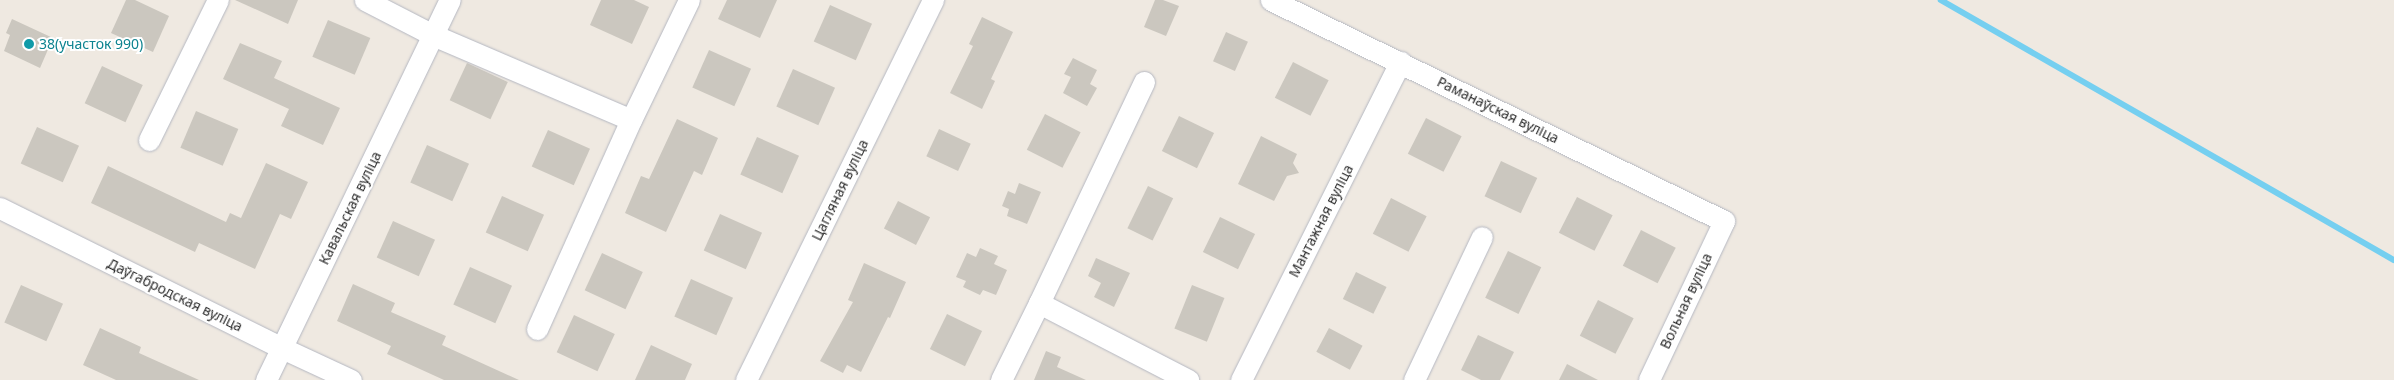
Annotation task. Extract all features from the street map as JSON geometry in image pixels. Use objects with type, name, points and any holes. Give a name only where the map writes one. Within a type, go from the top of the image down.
[{"type":"street","points":[[149,140],[218,0]]},
{"type":"street","points":[[364,0],[433,35],[631,120]]},
{"type":"street","name":"Кавальская вуліца","points":[[266,380],[450,0]]},
{"type":"street","points":[[537,329],[631,120],[689,0]]},
{"type":"street","name":"Цагляная вуліца","points":[[746,380],[933,0]]},
{"type":"street","name":"Раманаўская вуліца","points":[[1271,0],[1724,221]]},
{"type":"street","name":"Мантажная вуліца","points":[[1241,380],[1400,62]]},
{"type":"street","points":[[1001,380],[1144,82]]},
{"type":"street","name":"Даўгабродская вуліца","points":[[0,208],[282,348],[351,380]]},
{"type":"street","name":"Вольная вуліца","points":[[1649,380],[1724,221]]},
{"type":"street","points":[[1414,380],[1482,237]]},
{"type":"street","points":[[1039,304],[1188,380]]},
{"type":"building","points":[[126,0],[135,0],[169,16],[153,52],[111,33]]},
{"type":"building","points":[[235,0],[298,0],[288,24]]},
{"type":"building","points":[[601,0],[634,0],[649,7],[632,44],[590,25]]},
{"type":"building","points":[[727,0],[777,0],[760,38],[718,19]]},
{"type":"building","points":[[1155,0],[1163,0],[1179,6],[1166,36],[1144,27]]},
{"type":"building","points":[[830,5],[872,24],[856,60],[814,42]]},
{"type":"building","points":[[982,17],[1013,32],[991,79],[995,81],[982,109],[950,93],[973,46],[969,44]]},
{"type":"building","name":"38(участок 990)","points":[[12,19],[53,38],[40,68],[4,51],[10,35],[6,33]]},
{"type":"building","points":[[328,20],[370,38],[355,75],[312,57]]},
{"type":"building","points":[[1226,32],[1248,42],[1235,71],[1213,61]]},
{"type":"building","points":[[240,43],[282,61],[274,78],[340,108],[323,145],[281,126],[289,109],[223,79]]},
{"type":"building","points":[[709,50],[751,69],[734,106],[692,87]]},
{"type":"building","points":[[1073,58],[1097,70],[1090,84],[1097,88],[1087,106],[1063,93],[1071,77],[1064,74]]},
{"type":"building","points":[[1293,62],[1329,80],[1310,116],[1275,98]]},
{"type":"building","points":[[467,63],[508,82],[490,119],[450,100]]},
{"type":"building","points":[[102,66],[143,85],[125,122],[85,103]]},
{"type":"building","points":[[793,69],[835,88],[818,125],[776,106]]},
{"type":"building","points":[[196,111],[238,129],[223,166],[180,148]]},
{"type":"building","points":[[1045,114],[1081,132],[1062,168],[1027,150]]},
{"type":"building","points":[[1179,116],[1214,133],[1197,168],[1162,151]]},
{"type":"building","points":[[1426,118],[1462,136],[1443,172],[1408,154]]},
{"type":"building","points":[[677,119],[718,138],[702,175],[694,171],[666,232],[625,213],[641,176],[649,179]]},
{"type":"building","points":[[37,127],[79,146],[63,182],[21,164]]},
{"type":"building","points":[[939,129],[971,144],[958,171],[926,156]]},
{"type":"building","points":[[548,130],[590,149],[574,185],[532,167]]},
{"type":"building","points":[[1261,136],[1297,154],[1293,163],[1299,173],[1287,176],[1274,201],[1238,184]]},
{"type":"building","points":[[757,137],[799,156],[782,193],[740,174]]},
{"type":"building","points":[[427,145],[469,164],[452,201],[410,182]]},
{"type":"building","points":[[1501,161],[1537,178],[1521,213],[1485,196]]},
{"type":"building","points":[[266,163],[308,182],[291,219],[280,214],[255,269],[199,243],[195,252],[91,203],[108,166],[226,222],[230,213],[241,218]]},
{"type":"building","points":[[1019,183],[1041,192],[1027,224],[1007,216],[1009,209],[1002,206],[1008,191],[1015,194]]},
{"type":"building","points":[[1148,186],[1173,198],[1153,241],[1127,228]]},
{"type":"building","points":[[502,196],[544,215],[528,251],[486,233]]},
{"type":"building","points":[[1577,197],[1613,215],[1594,251],[1559,233]]},
{"type":"building","points":[[1391,198],[1427,216],[1408,252],[1373,234]]},
{"type":"building","points":[[898,201],[930,217],[916,245],[884,229]]},
{"type":"building","points":[[720,214],[762,233],[746,269],[704,251]]},
{"type":"building","points":[[1220,217],[1255,234],[1238,269],[1203,252]]},
{"type":"building","points":[[393,221],[435,240],[419,276],[377,258]]},
{"type":"building","points":[[1641,230],[1676,248],[1658,283],[1623,266]]},
{"type":"building","points":[[980,248],[998,256],[994,264],[1007,270],[996,295],[983,290],[980,295],[963,287],[966,281],[956,277],[967,253],[976,257]]},
{"type":"building","points":[[1508,251],[1541,267],[1518,314],[1485,298]]},
{"type":"building","points":[[602,253],[643,272],[625,309],[585,290]]},
{"type":"building","points":[[1096,258],[1130,273],[1114,307],[1094,297],[1101,283],[1088,276]]},
{"type":"building","points":[[864,263],[906,282],[890,318],[888,317],[861,372],[847,365],[843,373],[820,361],[853,302],[848,300]]},
{"type":"building","points":[[470,267],[512,286],[495,323],[453,304]]},
{"type":"building","points":[[1356,272],[1387,287],[1373,314],[1343,299]]},
{"type":"building","points":[[691,279],[733,298],[716,335],[674,316]]},
{"type":"building","points":[[353,284],[395,303],[391,312],[446,336],[442,345],[519,380],[444,380],[387,354],[391,346],[337,321]]},
{"type":"building","points":[[21,285],[63,304],[46,341],[4,322]]},
{"type":"building","points":[[1192,285],[1224,298],[1207,342],[1174,329]]},
{"type":"building","points":[[1598,300],[1634,318],[1615,354],[1580,336]]},
{"type":"building","points":[[947,314],[982,331],[965,366],[930,349]]},
{"type":"building","points":[[574,315],[615,334],[597,371],[557,352]]},
{"type":"building","points":[[100,328],[141,347],[139,353],[199,380],[116,380],[83,365]]},
{"type":"building","points":[[1329,328],[1363,346],[1350,370],[1316,352]]},
{"type":"building","points":[[1478,335],[1514,352],[1500,380],[1481,380],[1461,370]]},
{"type":"building","points":[[651,345],[692,364],[685,380],[635,380]]},
{"type":"building","points":[[1046,351],[1061,357],[1057,367],[1086,380],[1034,380]]},
{"type":"building","points":[[1567,364],[1598,380],[1559,380]]},
{"type":"waterway","points":[[1941,0],[2394,260]]},
{"type":"place","name":"38(участок 990)","points":[[29,44]]}]
